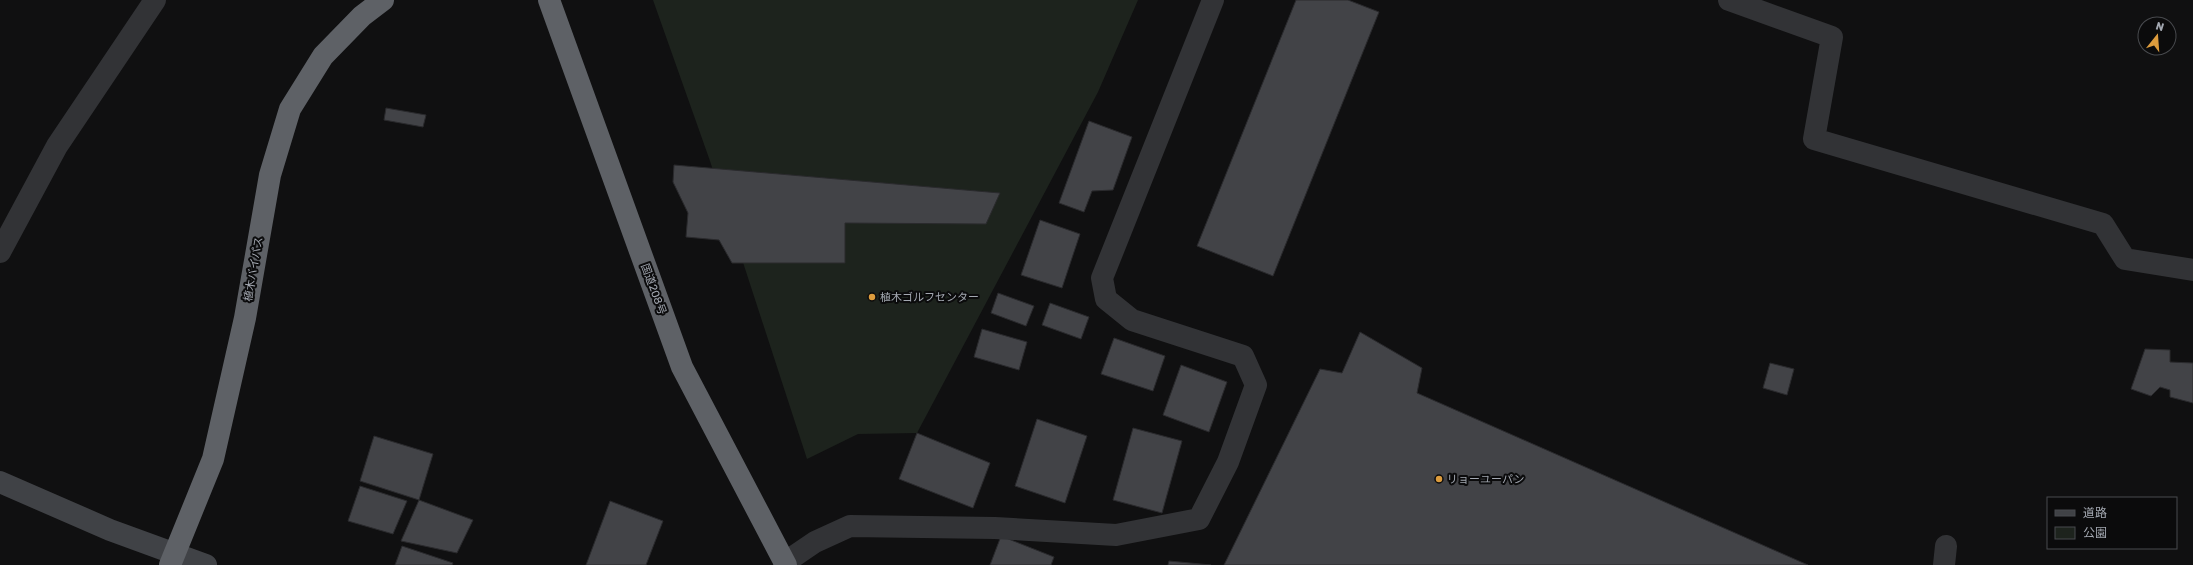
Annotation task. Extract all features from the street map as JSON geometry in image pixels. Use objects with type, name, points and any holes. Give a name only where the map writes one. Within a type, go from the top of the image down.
[{"type":"highway","name":"植木バイパス","points":[[173,559],[214,459],[245,318],[270,175],[290,109],[324,56],[362,16],[383,0]]},
{"type":"highway","name":"国道208号","points":[[549,0],[682,367],[785,564]]},
{"type":"street","points":[[0,252],[57,146],[156,0]]},
{"type":"street","points":[[785,564],[815,542],[850,526],[995,528],[1116,535],[1199,519],[1228,462],[1256,385],[1243,356],[1132,320],[1106,299],[1102,278],[1212,0]]},
{"type":"street","points":[[1729,0],[1832,37],[1814,139],[2103,224],[2124,259],[2193,270]]},
{"type":"street","points":[[0,482],[173,559],[206,565]]},
{"type":"green space","name":"植木ゴルフセンター","points":[[653,0],[1138,0],[1098,92],[917,433],[858,434],[807,459],[710,161]]},
{"type":"building","points":[[1296,0],[1348,0],[1379,12],[1273,276],[1197,246]]},
{"type":"building","points":[[386,108],[426,115],[423,127],[384,120]]},
{"type":"building","points":[[1089,121],[1132,137],[1113,190],[1092,191],[1084,212],[1059,203]]},
{"type":"building","points":[[674,165],[1000,193],[986,224],[845,223],[845,263],[732,263],[719,240],[686,237],[688,213],[673,182]]},
{"type":"building","points":[[1040,220],[1080,234],[1062,288],[1021,275]]},
{"type":"building","points":[[998,293],[1034,306],[1026,326],[991,313]]},
{"type":"building","points":[[1050,303],[1089,317],[1081,339],[1042,325]]},
{"type":"building","points":[[982,329],[1027,342],[1019,370],[974,357]]},
{"type":"building","name":"リョーユーパン","points":[[1360,332],[1422,368],[1417,393],[1808,565],[1224,565],[1320,369],[1342,373]]},
{"type":"building","points":[[1114,338],[1165,356],[1153,391],[1101,374]]},
{"type":"building","points":[[2145,349],[2170,350],[2170,362],[2193,363],[2193,403],[2170,397],[2170,390],[2160,387],[2151,396],[2131,389]]},
{"type":"building","points":[[1770,363],[1794,369],[1787,395],[1763,388]]},
{"type":"building","points":[[1181,365],[1227,382],[1209,432],[1163,415]]},
{"type":"building","points":[[1037,419],[1087,436],[1065,503],[1015,486]]},
{"type":"building","points":[[1133,428],[1182,441],[1162,513],[1113,500]]},
{"type":"building","points":[[917,433],[990,463],[973,508],[899,479]]},
{"type":"building","points":[[374,436],[433,454],[419,500],[360,481]]},
{"type":"building","points":[[360,486],[407,501],[393,534],[348,521]]},
{"type":"building","points":[[419,500],[473,520],[457,553],[401,541]]},
{"type":"building","points":[[610,501],[663,521],[646,565],[586,565]]},
{"type":"building","points":[[1001,536],[1054,557],[1051,565],[990,565]]},
{"type":"building","points":[[402,546],[453,563],[452,565],[395,565]]},
{"type":"building","points":[[1169,561],[1211,565],[1168,565]]},
{"type":"place","name":"植木ゴルフセンター","points":[[872,297]]},
{"type":"place","name":"リョーユーパン","points":[[1439,479]]}]
